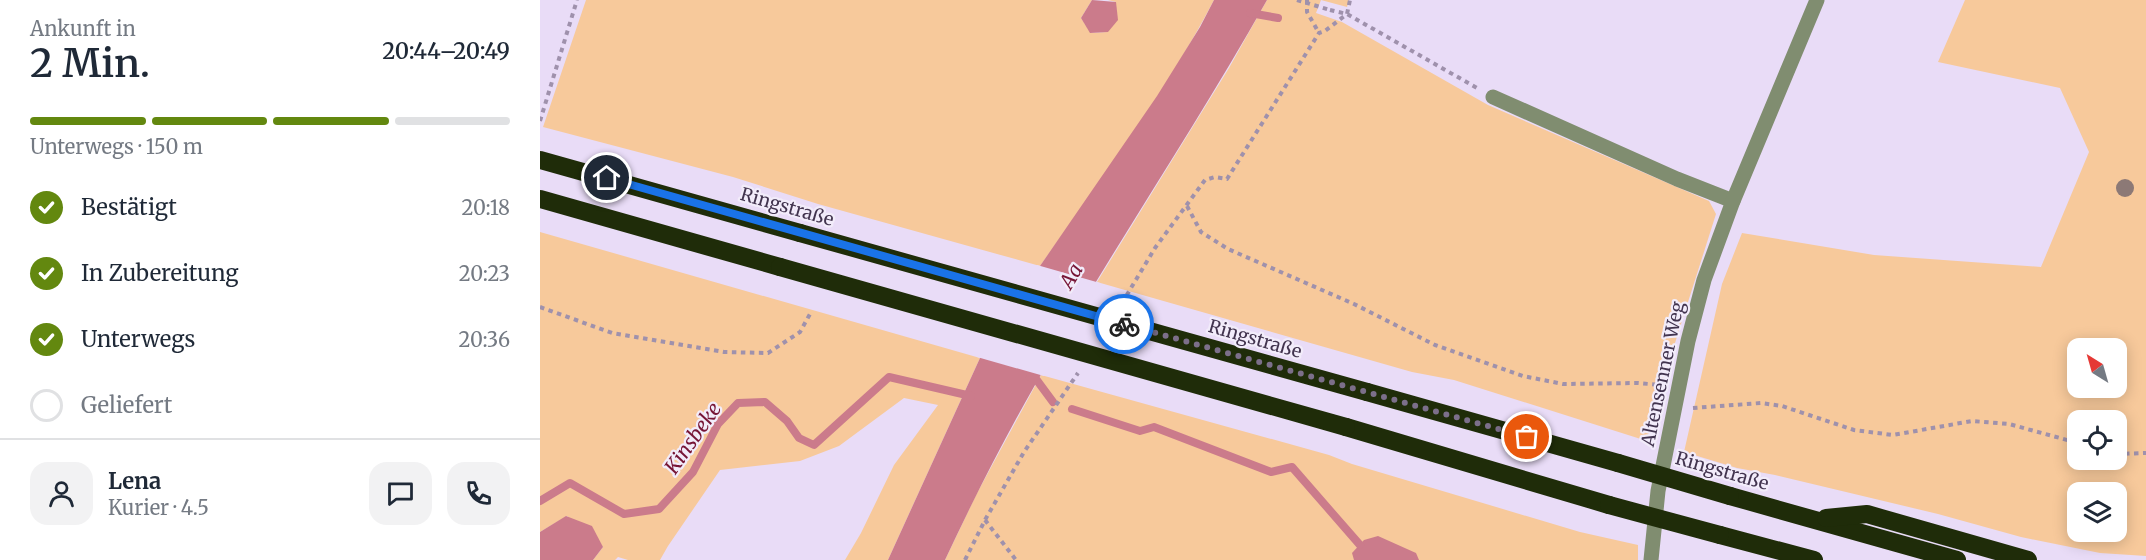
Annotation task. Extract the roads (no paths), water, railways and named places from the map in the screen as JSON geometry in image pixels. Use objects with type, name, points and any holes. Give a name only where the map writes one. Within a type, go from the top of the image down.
[{"type":"highway","name":"Ringstraße","points":[[540,160],[1957,560]]},
{"type":"highway","points":[[547,201],[1346,427],[1609,505],[1814,560]]},
{"type":"highway","points":[[1816,520],[1867,514],[2028,560]]},
{"type":"street","name":"Altensenner Weg","points":[[1651,560],[1658,491],[1688,341],[1704,280],[1733,201],[1817,0]]},
{"type":"street","points":[[1493,97],[1677,179],[1733,201]]},
{"type":"water","points":[[1092,0],[1116,2],[1118,20],[1108,32],[1090,33],[1081,18]]},
{"type":"water","name":"Aa","points":[[1214,0],[1267,0],[1039,378],[990,468],[945,560],[888,560],[980,358],[1157,96]]},
{"type":"water","points":[[566,516],[592,526],[603,547],[593,560],[540,560],[540,532]]},
{"type":"water","points":[[1378,536],[1416,553],[1419,560],[1354,560],[1352,553],[1364,540]]},
{"type":"waterway","points":[[1250,13],[1278,18]]},
{"type":"waterway","name":"Kinsbeke","points":[[540,501],[570,483],[624,514],[659,509],[693,472],[718,424],[738,403],[765,402],[787,421],[799,438],[814,445],[889,377],[971,396]]},
{"type":"waterway","points":[[1030,377],[1036,379],[1053,402]]},
{"type":"waterway","points":[[1072,409],[1140,431],[1154,427],[1271,472],[1292,467],[1360,545]]}]
